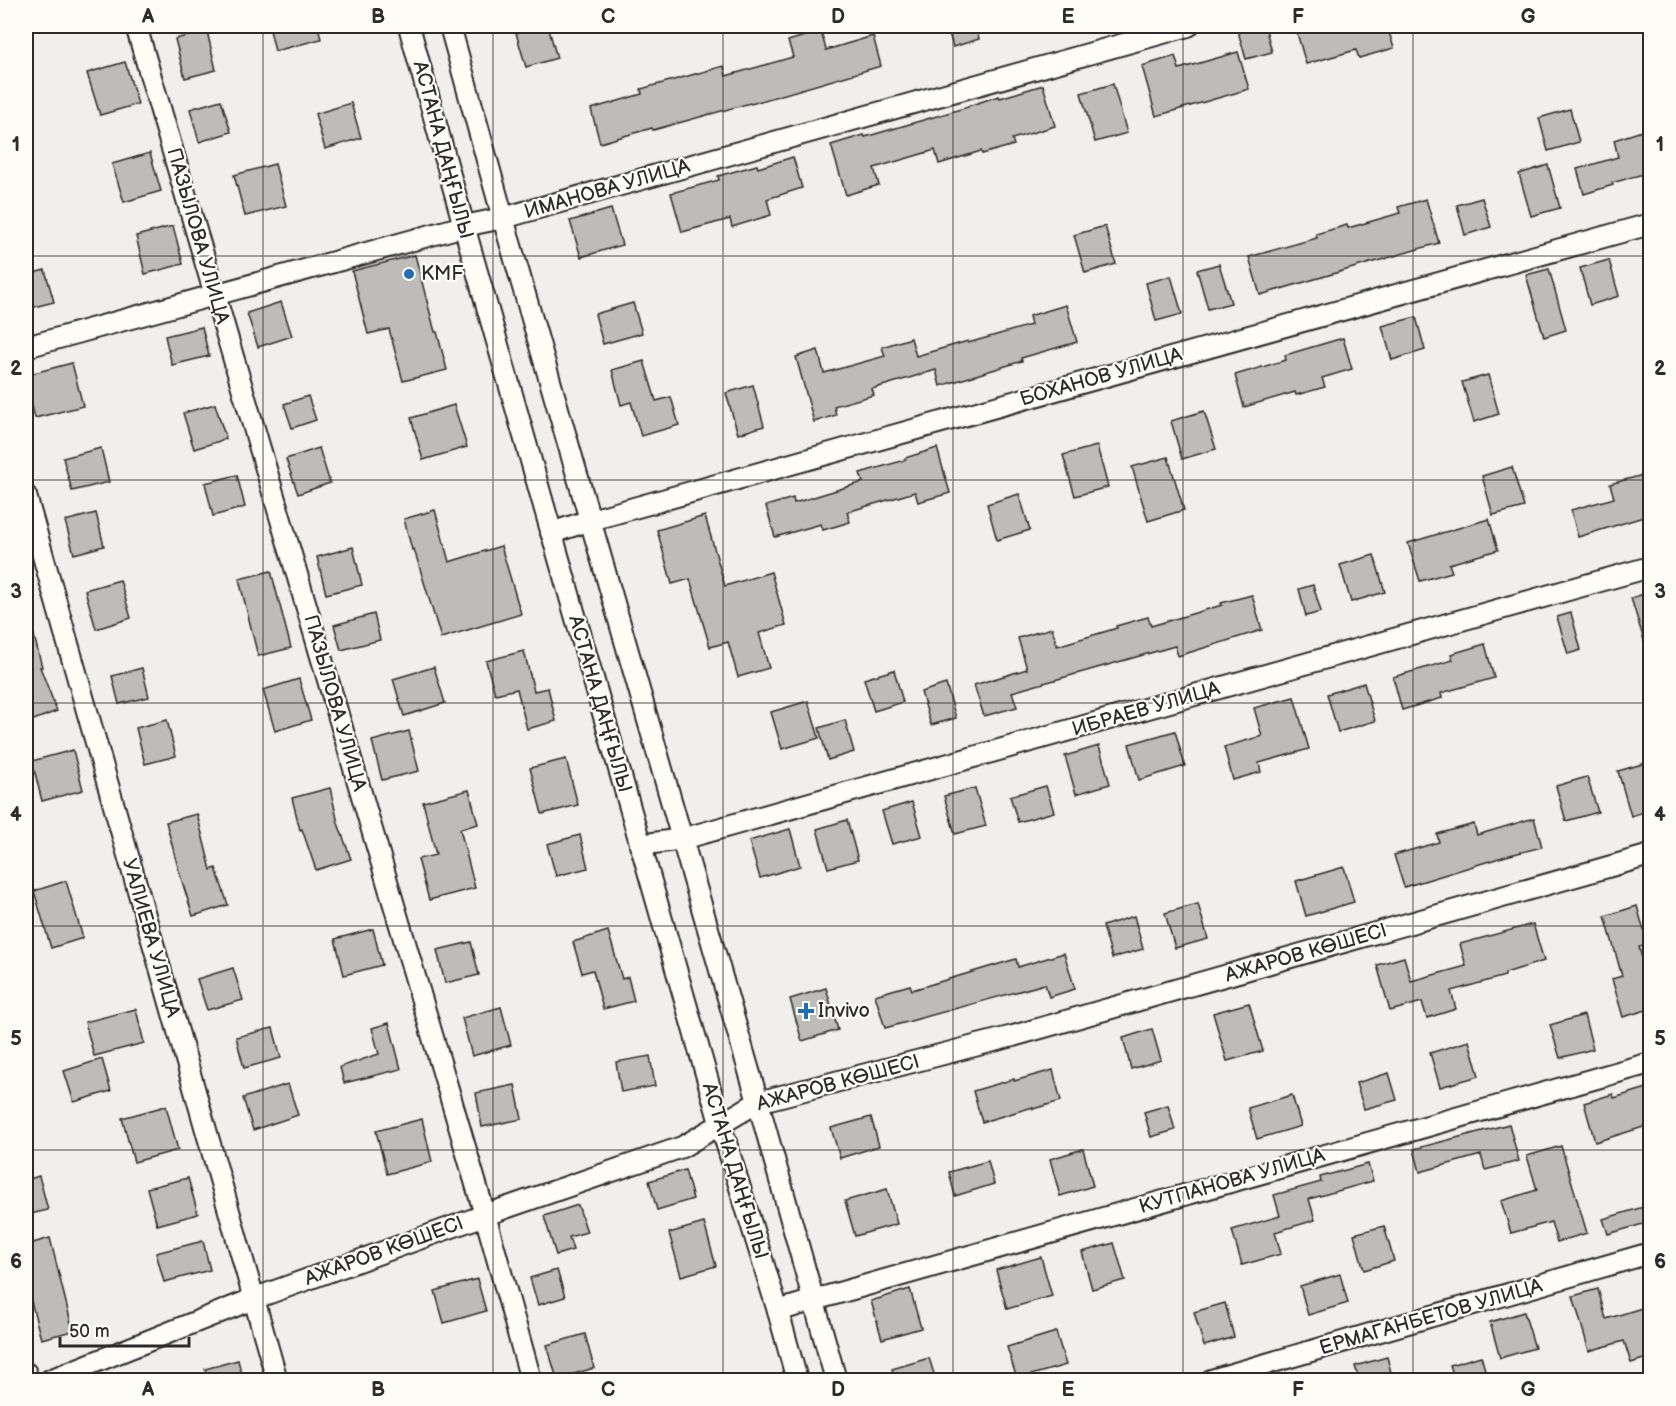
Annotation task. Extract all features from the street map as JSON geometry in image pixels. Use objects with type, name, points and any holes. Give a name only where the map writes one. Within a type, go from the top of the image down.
[{"type":"street","name":"ПАЗЫЛОВА УЛИЦА","points":[[136,26],[485,1215],[531,1380]]},
{"type":"street","name":"АСТАНА ДАҢҒЫЛЫ","points":[[409,26],[640,845],[797,1380]]},
{"type":"street","name":"АСТАНА ДАҢҒЫЛЫ","points":[[450,26],[836,1380]]},
{"type":"street","name":"ИМАНОВА УЛИЦА","points":[[26,347],[464,226],[504,218],[1188,26]]},
{"type":"street","name":"БОХАНОВ УЛИЦА","points":[[551,532],[1650,224]]},
{"type":"street","name":"УАЛИЕВА УЛИЦА","points":[[26,496],[277,1380]]},
{"type":"street","name":"ИБРАЕВ УЛИЦА","points":[[640,845],[682,839],[1650,567]]},
{"type":"street","name":"АЖАРОВ КӨШЕСІ","points":[[50,1380],[253,1299],[682,1147],[758,1102],[1013,1036],[1650,855]]},
{"type":"street","name":"КУТПАНОВА УЛИЦА","points":[[778,1311],[1650,1063]]},
{"type":"street","name":"ЕРМАГАНБЕТОВ УЛИЦА","points":[[1211,1380],[1650,1253]]},
{"type":"street","points":[[26,1373],[28,1380]]},
{"type":"building","points":[[269,26],[318,26],[321,39],[275,51]]},
{"type":"building","points":[[548,26],[557,58],[526,67],[516,33]]},
{"type":"building","points":[[947,26],[976,26],[979,39],[953,47]]},
{"type":"building","points":[[1265,26],[1272,52],[1246,59],[1237,28]]},
{"type":"building","points":[[1295,26],[1387,26],[1394,48],[1359,58],[1356,50],[1306,64]]},
{"type":"building","points":[[207,31],[216,70],[185,78],[175,39]]},
{"type":"building","points":[[821,31],[826,50],[873,36],[881,66],[751,104],[600,143],[591,109],[642,94],[641,89],[724,66],[726,76],[793,57],[788,41]]},
{"type":"building","points":[[1238,52],[1249,89],[1156,116],[1142,66],[1175,56],[1179,69]]},
{"type":"building","points":[[125,62],[138,104],[100,115],[87,73]]},
{"type":"building","points":[[1113,84],[1127,133],[1095,142],[1081,93]]},
{"type":"building","points":[[1043,85],[1055,126],[1012,139],[1014,145],[982,154],[981,151],[939,164],[935,150],[874,168],[879,185],[846,195],[831,145]]},
{"type":"building","points":[[221,100],[231,132],[199,142],[190,109]]},
{"type":"building","points":[[351,103],[361,138],[325,149],[315,114]]},
{"type":"building","points":[[1570,109],[1579,142],[1548,151],[1539,118]]},
{"type":"building","points":[[1645,130],[1650,150],[1650,172],[1584,194],[1577,169],[1618,157],[1614,140]]},
{"type":"building","points":[[150,153],[161,191],[124,202],[112,164]]},
{"type":"building","points":[[793,157],[802,188],[767,199],[771,215],[732,227],[730,219],[682,232],[671,193],[719,180],[718,176],[757,165],[758,168]]},
{"type":"building","points":[[275,164],[286,206],[245,216],[234,175]]},
{"type":"building","points":[[1548,165],[1560,208],[1531,216],[1519,174]]},
{"type":"building","points":[[1482,198],[1491,227],[1465,235],[1457,205]]},
{"type":"building","points":[[1426,199],[1439,243],[1260,295],[1249,257],[1317,238],[1316,234],[1347,225],[1348,228],[1400,213],[1398,207]]},
{"type":"building","points":[[611,209],[622,245],[581,257],[570,221]]},
{"type":"building","points":[[173,226],[183,264],[145,274],[136,236]]},
{"type":"building","points":[[1105,226],[1116,264],[1085,273],[1074,235]]},
{"type":"building","points":[[415,255],[447,370],[403,381],[389,329],[368,334],[352,271]]},
{"type":"building","points":[[1609,260],[1619,296],[1590,305],[1580,268]]},
{"type":"building","points":[[1219,264],[1231,303],[1208,309],[1197,270]]},
{"type":"building","points":[[1549,269],[1566,330],[1544,337],[1526,275]]},
{"type":"building","points":[[45,270],[54,302],[26,309],[26,275]]},
{"type":"building","points":[[1171,276],[1182,314],[1156,321],[1146,283]]},
{"type":"building","points":[[281,302],[292,336],[258,347],[247,313]]},
{"type":"building","points":[[633,303],[642,333],[603,344],[595,314]]},
{"type":"building","points":[[1066,305],[1077,342],[1021,358],[1022,361],[940,386],[936,370],[872,389],[874,395],[834,406],[836,415],[814,422],[796,357],[818,350],[824,373],[885,356],[882,347],[911,338],[916,356],[1031,325],[1029,316]]},
{"type":"building","points":[[1416,317],[1425,350],[1392,360],[1382,326]]},
{"type":"building","points":[[202,327],[209,356],[172,365],[165,336]]},
{"type":"building","points":[[1343,338],[1352,369],[1322,378],[1325,387],[1296,395],[1295,392],[1244,407],[1235,375],[1286,360],[1285,355]]},
{"type":"building","points":[[644,361],[656,401],[671,397],[679,425],[641,436],[631,402],[621,405],[612,370]]},
{"type":"building","points":[[72,363],[83,406],[35,418],[26,375]]},
{"type":"building","points":[[1488,375],[1499,414],[1474,422],[1462,382]]},
{"type":"building","points":[[753,385],[764,426],[738,434],[726,393]]},
{"type":"building","points":[[308,396],[316,420],[292,428],[284,404]]},
{"type":"building","points":[[215,404],[226,439],[194,449],[183,413]]},
{"type":"building","points":[[454,405],[467,447],[423,460],[411,418]]},
{"type":"building","points":[[1204,411],[1216,449],[1182,459],[1171,421]]},
{"type":"building","points":[[1097,446],[1108,487],[1075,496],[1063,455]]},
{"type":"building","points":[[101,448],[109,482],[72,491],[63,458]]},
{"type":"building","points":[[319,448],[330,483],[298,494],[286,459]]},
{"type":"building","points":[[937,448],[950,493],[918,502],[915,492],[847,512],[850,522],[823,530],[821,524],[775,537],[766,506],[793,498],[794,503],[863,482],[860,473]]},
{"type":"building","points":[[1168,457],[1184,510],[1148,521],[1132,467]]},
{"type":"building","points":[[1512,467],[1524,507],[1493,515],[1482,476]]},
{"type":"building","points":[[1650,473],[1650,515],[1578,537],[1571,510],[1614,498],[1610,484]]},
{"type":"building","points":[[237,475],[245,507],[213,516],[205,483]]},
{"type":"building","points":[[1019,494],[1030,530],[997,540],[987,504]]},
{"type":"building","points":[[435,510],[449,562],[501,546],[521,614],[441,638],[404,519]]},
{"type":"building","points":[[96,513],[104,546],[74,554],[65,521]]},
{"type":"building","points":[[705,516],[725,586],[771,572],[786,625],[759,633],[769,668],[738,677],[728,642],[710,647],[690,579],[672,584],[657,530]]},
{"type":"building","points":[[1489,519],[1498,550],[1449,564],[1452,572],[1420,581],[1408,543]]},
{"type":"building","points":[[353,547],[362,585],[326,594],[317,557]]},
{"type":"building","points":[[1374,555],[1385,592],[1351,602],[1340,565]]},
{"type":"building","points":[[271,571],[291,648],[258,656],[239,579]]},
{"type":"building","points":[[120,580],[131,618],[96,629],[85,590]]},
{"type":"building","points":[[1313,585],[1321,612],[1306,616],[1299,589]]},
{"type":"building","points":[[1650,592],[1650,650],[1647,650],[1631,598]]},
{"type":"building","points":[[1252,595],[1262,630],[1178,656],[1175,646],[1012,692],[1017,707],[984,716],[974,685],[1027,669],[1018,638],[1052,628],[1057,646],[1148,617],[1151,626]]},
{"type":"building","points":[[1571,613],[1581,650],[1568,654],[1557,617]]},
{"type":"building","points":[[374,614],[380,640],[341,650],[334,625]]},
{"type":"building","points":[[26,620],[30,620],[42,667],[40,667],[57,711],[26,723]]},
{"type":"building","points":[[1485,644],[1494,678],[1441,693],[1442,698],[1402,710],[1393,677],[1453,660],[1451,654]]},
{"type":"building","points":[[524,651],[534,691],[548,688],[556,721],[527,729],[517,689],[495,694],[486,661]]},
{"type":"building","points":[[434,667],[445,703],[404,716],[393,679]]},
{"type":"building","points":[[142,668],[149,697],[119,704],[112,676]]},
{"type":"building","points":[[894,670],[903,702],[874,711],[864,679]]},
{"type":"building","points":[[299,679],[311,720],[275,731],[263,690]]},
{"type":"building","points":[[1364,683],[1375,721],[1338,732],[1327,694]]},
{"type":"building","points":[[946,684],[956,718],[931,725],[921,692]]},
{"type":"building","points":[[1294,697],[1309,749],[1259,763],[1261,772],[1233,780],[1224,747],[1262,736],[1254,708]]},
{"type":"building","points":[[808,701],[819,738],[782,749],[771,712]]},
{"type":"building","points":[[167,720],[176,756],[145,764],[136,728]]},
{"type":"building","points":[[845,720],[854,752],[828,760],[819,728]]},
{"type":"building","points":[[409,731],[419,771],[382,780],[372,741]]},
{"type":"building","points":[[1175,731],[1185,766],[1139,780],[1129,744]]},
{"type":"building","points":[[1099,746],[1110,784],[1076,794],[1065,756]]},
{"type":"building","points":[[73,750],[83,790],[42,801],[32,761]]},
{"type":"building","points":[[566,759],[578,805],[542,814],[530,768]]},
{"type":"building","points":[[1646,763],[1650,779],[1650,810],[1631,816],[1618,771]]},
{"type":"building","points":[[1587,777],[1598,812],[1566,821],[1556,786]]},
{"type":"building","points":[[1046,786],[1054,812],[1018,822],[1010,796]]},
{"type":"building","points":[[330,788],[338,823],[351,859],[316,870],[302,829],[300,830],[292,798]]},
{"type":"building","points":[[975,788],[986,826],[955,834],[944,796]]},
{"type":"building","points":[[469,790],[478,824],[460,829],[475,888],[429,900],[418,859],[436,855],[423,802]]},
{"type":"building","points":[[912,802],[922,836],[892,844],[882,811]]},
{"type":"building","points":[[197,814],[211,870],[216,868],[228,905],[193,916],[166,822]]},
{"type":"building","points":[[1534,818],[1542,847],[1404,887],[1394,855],[1439,842],[1437,834],[1474,824],[1477,835]]},
{"type":"building","points":[[847,820],[858,860],[828,868],[817,829]]},
{"type":"building","points":[[790,829],[800,866],[760,878],[749,841]]},
{"type":"building","points":[[580,835],[588,868],[556,876],[547,844]]},
{"type":"building","points":[[1344,867],[1354,902],[1306,916],[1296,881]]},
{"type":"building","points":[[66,881],[83,938],[51,948],[34,891]]},
{"type":"building","points":[[1198,904],[1208,939],[1175,948],[1165,913]]},
{"type":"building","points":[[1637,906],[1648,945],[1639,947],[1650,989],[1650,1009],[1623,1017],[1612,979],[1622,976],[1605,916]]},
{"type":"building","points":[[1134,916],[1143,949],[1112,958],[1103,926]]},
{"type":"building","points":[[1533,924],[1544,961],[1505,973],[1505,976],[1451,991],[1456,1009],[1427,1018],[1422,1002],[1390,1011],[1377,965],[1404,957],[1411,981],[1466,966],[1460,944]]},
{"type":"building","points":[[373,929],[382,965],[344,975],[335,939]]},
{"type":"building","points":[[608,931],[622,979],[628,977],[634,1001],[603,1009],[593,970],[582,973],[573,942]]},
{"type":"building","points":[[471,942],[479,975],[445,983],[437,950]]},
{"type":"building","points":[[1064,953],[1075,989],[1049,997],[1045,984],[885,1028],[875,995],[910,985],[912,990],[1016,959],[1018,967]]},
{"type":"building","points":[[233,968],[243,1000],[207,1010],[197,979]]},
{"type":"building","points":[[826,988],[838,1030],[802,1041],[790,999]]},
{"type":"building","points":[[1249,1003],[1263,1051],[1227,1061],[1213,1013]]},
{"type":"building","points":[[501,1007],[511,1045],[472,1056],[462,1018]]},
{"type":"building","points":[[136,1009],[144,1043],[94,1056],[85,1022]]},
{"type":"building","points":[[1584,1015],[1593,1049],[1560,1058],[1550,1025]]},
{"type":"building","points":[[389,1023],[401,1069],[344,1083],[340,1067],[379,1054],[372,1028]]},
{"type":"building","points":[[273,1028],[281,1058],[244,1068],[236,1037]]},
{"type":"building","points":[[1152,1029],[1161,1060],[1131,1069],[1123,1038]]},
{"type":"building","points":[[1469,1041],[1479,1076],[1440,1087],[1430,1053]]},
{"type":"building","points":[[650,1056],[655,1086],[621,1092],[616,1062]]},
{"type":"building","points":[[102,1059],[111,1091],[74,1102],[64,1071]]},
{"type":"building","points":[[1053,1070],[1061,1101],[982,1122],[973,1091]]},
{"type":"building","points":[[1389,1073],[1397,1100],[1364,1109],[1356,1083]]},
{"type":"building","points":[[288,1084],[298,1115],[253,1130],[243,1098]]},
{"type":"building","points":[[515,1085],[522,1119],[482,1127],[476,1093]]},
{"type":"building","points":[[1650,1087],[1650,1125],[1595,1142],[1584,1103],[1613,1094],[1614,1098]]},
{"type":"building","points":[[1292,1095],[1301,1126],[1257,1139],[1248,1108]]},
{"type":"building","points":[[1168,1105],[1175,1130],[1151,1137],[1144,1112]]},
{"type":"building","points":[[166,1106],[178,1150],[134,1162],[122,1118]]},
{"type":"building","points":[[871,1117],[879,1146],[840,1158],[831,1128]]},
{"type":"building","points":[[422,1119],[432,1162],[387,1174],[376,1131]]},
{"type":"building","points":[[1509,1124],[1519,1161],[1485,1170],[1481,1155],[1420,1172],[1414,1149]]},
{"type":"building","points":[[1561,1146],[1587,1233],[1557,1242],[1551,1222],[1511,1233],[1501,1201],[1537,1190],[1527,1156]]},
{"type":"building","points":[[1083,1149],[1093,1186],[1060,1196],[1050,1159]]},
{"type":"building","points":[[988,1161],[994,1184],[955,1196],[949,1172]]},
{"type":"building","points":[[1368,1164],[1373,1181],[1309,1199],[1315,1220],[1275,1232],[1281,1254],[1242,1265],[1232,1230],[1280,1216],[1274,1195],[1321,1182],[1320,1177]]},
{"type":"building","points":[[685,1170],[693,1199],[657,1210],[649,1181]]},
{"type":"building","points":[[39,1176],[48,1210],[26,1215],[26,1180]]},
{"type":"building","points":[[188,1178],[198,1214],[157,1225],[147,1188]]},
{"type":"building","points":[[887,1189],[897,1224],[855,1236],[845,1201]]},
{"type":"building","points":[[578,1205],[587,1232],[569,1237],[573,1250],[556,1255],[544,1216]]},
{"type":"building","points":[[1650,1205],[1650,1222],[1608,1234],[1603,1219]]},
{"type":"building","points":[[704,1223],[716,1266],[681,1276],[669,1233]]},
{"type":"building","points":[[1384,1226],[1394,1261],[1364,1270],[1354,1234]]},
{"type":"building","points":[[50,1238],[73,1331],[41,1339],[26,1286],[26,1245]]},
{"type":"building","points":[[203,1241],[210,1270],[164,1282],[156,1253]]},
{"type":"building","points":[[1114,1243],[1125,1280],[1092,1289],[1082,1252]]},
{"type":"building","points":[[1041,1257],[1052,1296],[1007,1309],[996,1270]]},
{"type":"building","points":[[557,1270],[565,1297],[538,1305],[530,1278]]},
{"type":"building","points":[[1340,1274],[1348,1303],[1308,1315],[1300,1286]]},
{"type":"building","points":[[477,1279],[486,1311],[444,1323],[435,1291]]},
{"type":"building","points":[[910,1289],[921,1328],[882,1339],[871,1301]]},
{"type":"building","points":[[1598,1289],[1606,1319],[1642,1308],[1650,1338],[1650,1357],[1631,1363],[1624,1341],[1589,1351],[1573,1296]]},
{"type":"building","points":[[1225,1303],[1234,1337],[1204,1346],[1194,1312]]},
{"type":"building","points":[[1524,1312],[1535,1348],[1500,1358],[1490,1322]]},
{"type":"building","points":[[1056,1332],[1066,1365],[1017,1379],[1007,1347]]},
{"type":"building","points":[[585,1334],[594,1368],[557,1379],[547,1345]]},
{"type":"building","points":[[1481,1356],[1488,1380],[1455,1380],[1450,1365]]},
{"type":"building","points":[[1387,1357],[1393,1380],[1359,1380],[1355,1366]]},
{"type":"building","points":[[929,1358],[936,1380],[895,1380],[892,1369]]},
{"type":"building","points":[[238,1360],[243,1380],[208,1380],[205,1369]]},
{"type":"place","name":"KMF","points":[[409,274]]},
{"type":"place","name":"Invivo","points":[[806,1011]]}]
